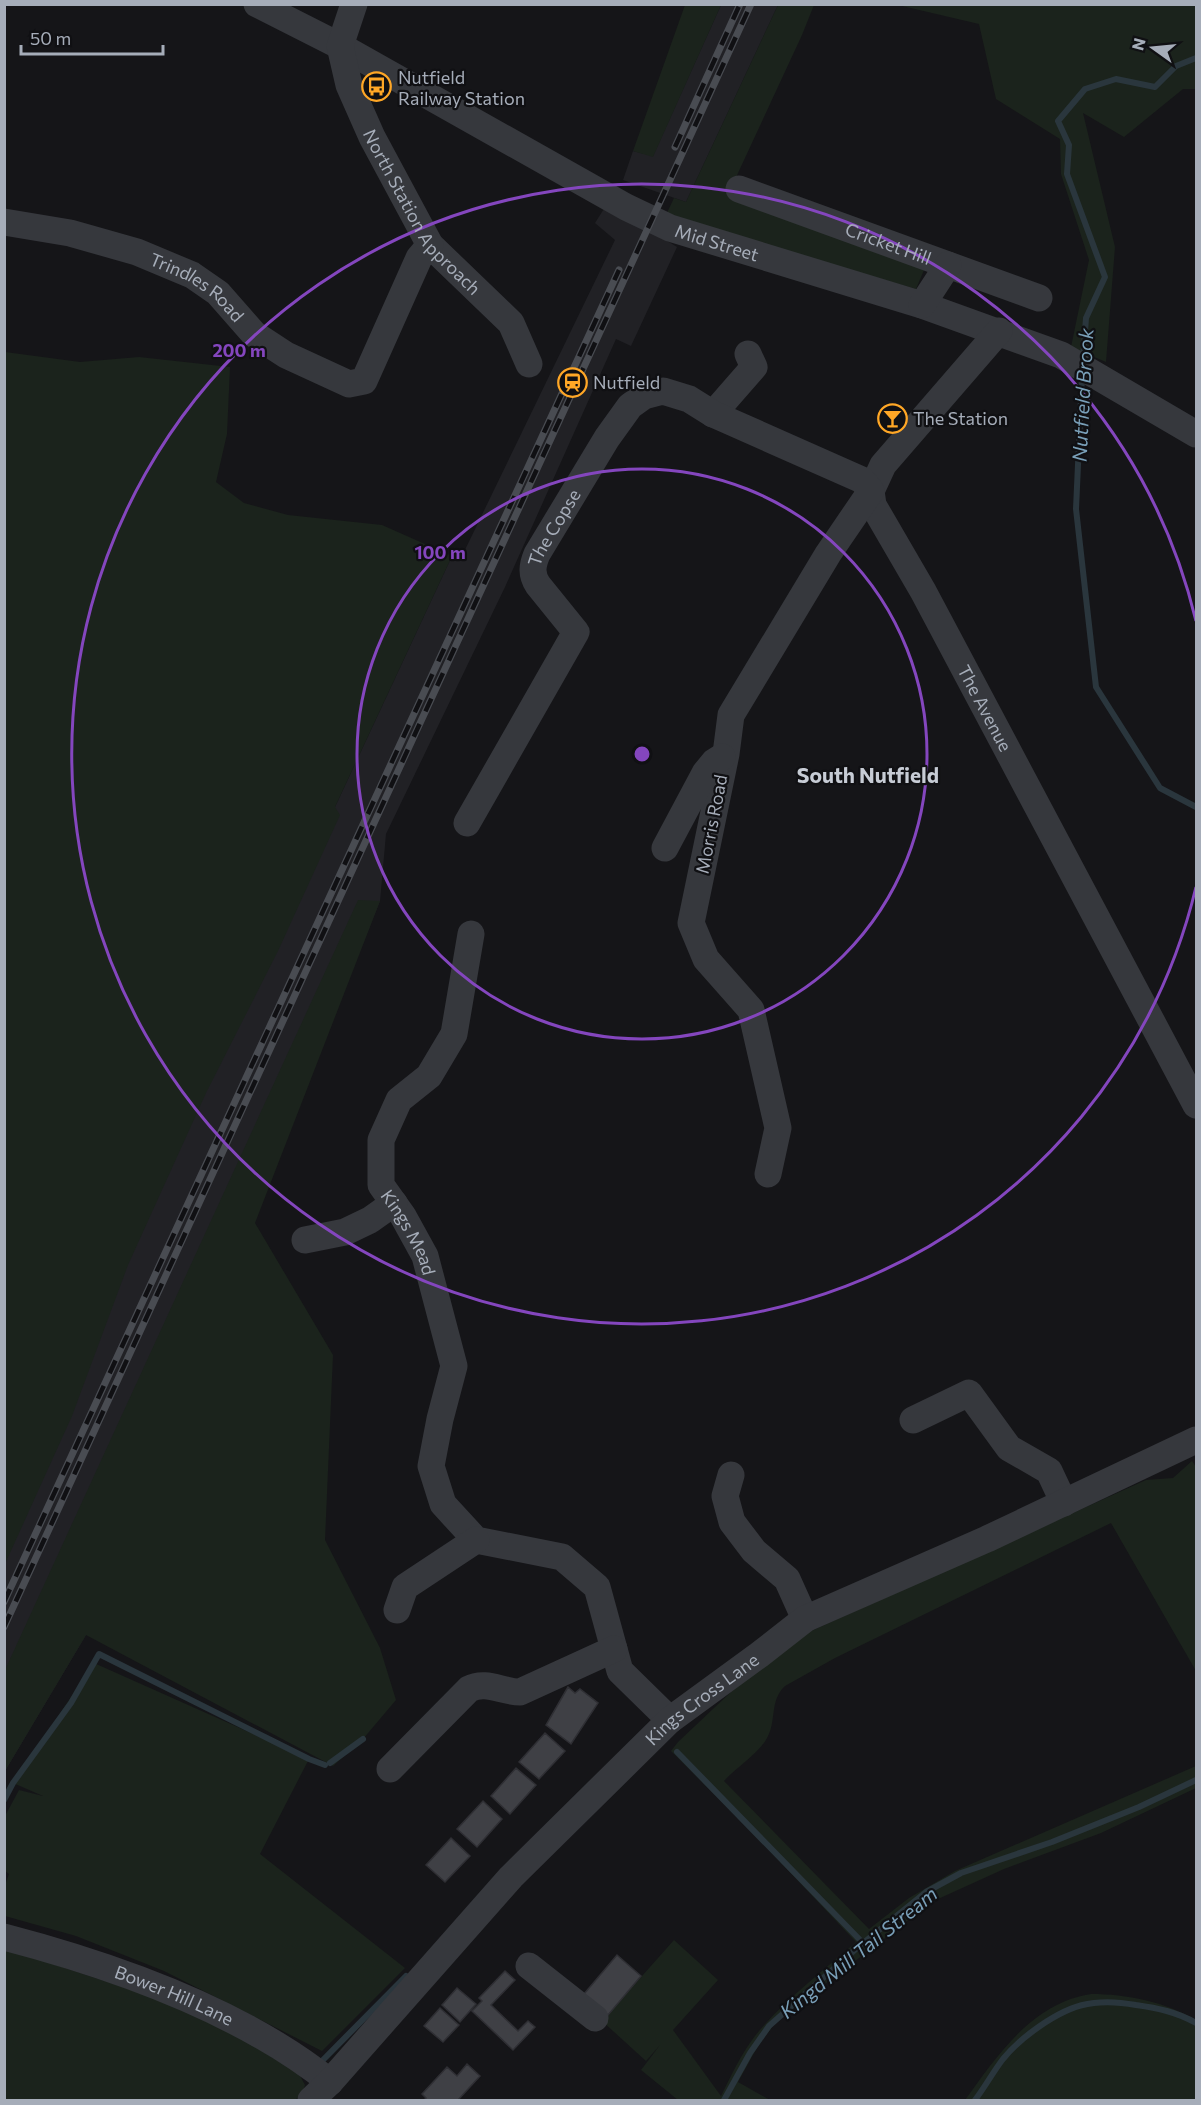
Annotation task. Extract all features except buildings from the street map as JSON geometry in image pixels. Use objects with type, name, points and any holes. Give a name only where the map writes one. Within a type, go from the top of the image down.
[{"type":"street","name":"Mid Street","points":[[257,4],[340,46],[626,207],[670,228],[922,305],[1061,355],[1197,434]]},
{"type":"street","points":[[340,46],[354,4]]},
{"type":"street","name":"North Station Approach","points":[[340,46],[349,85],[372,137],[430,245],[511,323],[529,364]]},
{"type":"street","name":"Cricket Hill","points":[[738,189],[1039,298]]},
{"type":"street","name":"Trindles Road","points":[[4,222],[92,239],[137,252],[192,275],[218,293],[254,333],[286,355],[349,384],[364,381],[419,258],[430,245]]},
{"type":"street","points":[[922,305],[948,265]]},
{"type":"street","points":[[748,354],[754,367],[713,414],[862,480],[871,492],[883,465],[999,331]]},
{"type":"street","name":"The Copse","points":[[467,824],[576,632],[533,578],[533,566],[537,554],[607,438],[630,406],[644,396],[663,391],[689,399],[713,414]]},
{"type":"street","name":"Morris Road","points":[[768,1174],[778,1128],[751,1010],[706,959],[691,923],[726,754],[731,715],[828,554],[871,492]]},
{"type":"street","name":"The Avenue","points":[[871,492],[873,505],[923,591],[1197,1105]]},
{"type":"street","points":[[666,848],[705,773],[714,762],[726,754]]},
{"type":"street","name":"Kings Mead","points":[[471,934],[454,1034],[429,1076],[399,1100],[381,1140],[381,1185],[425,1256],[454,1366],[431,1466],[443,1504],[476,1540]]},
{"type":"street","points":[[305,1240],[345,1232],[370,1221],[394,1203]]},
{"type":"street","points":[[913,1420],[969,1393],[1009,1448],[1049,1471],[1064,1503]]},
{"type":"street","name":"Kings Cross Lane","points":[[311,2100],[330,2082],[517,1871],[670,1720],[805,1619],[976,1544],[1197,1440]]},
{"type":"street","points":[[731,1475],[725,1496],[732,1522],[753,1551],[787,1579],[805,1619]]},
{"type":"street","points":[[401,1599],[476,1540],[562,1557],[597,1587],[621,1671],[670,1720]]},
{"type":"street","points":[[390,1769],[469,1689],[476,1685],[520,1692],[614,1649]]},
{"type":"street","name":"Bower Hill Lane","points":[[4,1937],[140,1978],[252,2030],[311,2067],[330,2082]]},
{"type":"street","points":[[529,1966],[595,2018]]},
{"type":"shaded area","points":[[685,5],[721,5],[653,157],[633,151]]},
{"type":"shaded area","points":[[721,5],[778,5],[686,202],[623,180],[633,151],[653,156]]},
{"type":"shaded area","points":[[778,5],[814,5],[732,186],[924,270],[916,289],[665,217],[674,198],[686,202]]},
{"type":"shaded area","points":[[898,5],[1196,5],[1196,89],[1183,89],[1124,137],[1083,113],[1115,247],[1106,362],[1071,347],[1089,260],[1061,174],[1060,139],[996,99],[979,24]]},
{"type":"shaded area","points":[[607,204],[677,247],[631,346],[616,339],[505,587],[386,834],[380,901],[86,1635],[5,1771],[5,1467],[335,807],[452,556],[463,554],[615,240],[595,223]]},
{"type":"shaded area","points":[[5,352],[80,362],[139,357],[230,367],[227,434],[216,482],[244,503],[288,515],[382,525],[452,556],[335,807],[340,815],[278,951],[206,1093],[128,1265],[72,1416],[5,1564]]},
{"type":"shaded area","points":[[358,900],[380,901],[255,1223],[333,1355],[325,1540],[380,1648],[396,1700],[363,1739],[333,1766],[86,1635],[5,1771],[5,1670]]},
{"type":"shaded area","points":[[1192,1461],[1196,1467],[1196,1671],[1111,1523],[835,1658],[785,1686],[777,1698],[770,1732],[764,1743],[724,1781],[869,1929],[909,1898],[955,1871],[1196,1766],[1196,1788],[1101,1833],[1004,1869],[938,1899],[915,1915],[777,2021],[759,2044],[738,2082],[770,2100],[678,2100],[641,2070],[660,2045],[646,2061],[602,2021],[674,1940],[718,1980],[673,2030],[721,2096],[745,2050],[766,2023],[856,1942],[671,1751],[678,1742],[731,1692],[800,1636],[1146,1480],[1173,1478]]},
{"type":"shaded area","points":[[94,1663],[309,1759],[260,1854],[405,1968],[322,2051],[164,1971],[76,1936],[5,1916],[5,1885],[9,1874],[5,1871],[5,1816],[19,1790],[43,1796],[13,1783]]},
{"type":"shaded area","points":[[4,1948],[199,2012],[299,2074],[305,2085],[302,2094],[295,2100],[5,2100]]},
{"type":"shaded area","points":[[1091,1994],[1145,2000],[1172,2008],[1196,2020],[1196,2100],[965,2100],[1003,2049],[1034,2020],[1070,1999]]},
{"type":"waterway","name":"Nutfield Brook","points":[[1083,360],[1086,318],[1105,277],[1067,174],[1069,145],[1058,121],[1085,89],[1116,79],[1155,87],[1176,66],[1196,58]]},
{"type":"waterway","name":"Nutfield Brook","points":[[1082,376],[1076,509],[1096,687],[1160,788],[1196,807]]},
{"type":"waterway","points":[[4,1800],[13,1783],[71,1703],[99,1654],[325,1765]]},
{"type":"waterway","points":[[330,1763],[363,1739]]},
{"type":"waterway","points":[[677,1752],[863,1943]]},
{"type":"waterway","name":"Kingd Mill Tail Stream","points":[[724,2100],[750,2053],[769,2026],[857,1948],[926,1892],[961,1873],[1052,1842],[1139,1807],[1196,1780]]},
{"type":"waterway","points":[[318,2062],[320,2063],[406,1976]]},
{"type":"waterway","points":[[975,2100],[999,2064],[1014,2047],[1046,2022],[1081,2005],[1121,2003],[1167,2011],[1196,2023]]},
{"type":"railway","points":[[675,147],[740,4]]},
{"type":"railway","points":[[4,1627],[751,4]]},
{"type":"railway","points":[[4,1602],[619,270]]},
{"type":"place","name":"Nutfield Railway Station","points":[[377,87]]},
{"type":"place","name":"Nutfield","points":[[572,382]]},
{"type":"place","name":"The Station","points":[[892,418]]},
{"type":"district","name":"South Nutfield","points":[[868,774]]}]
